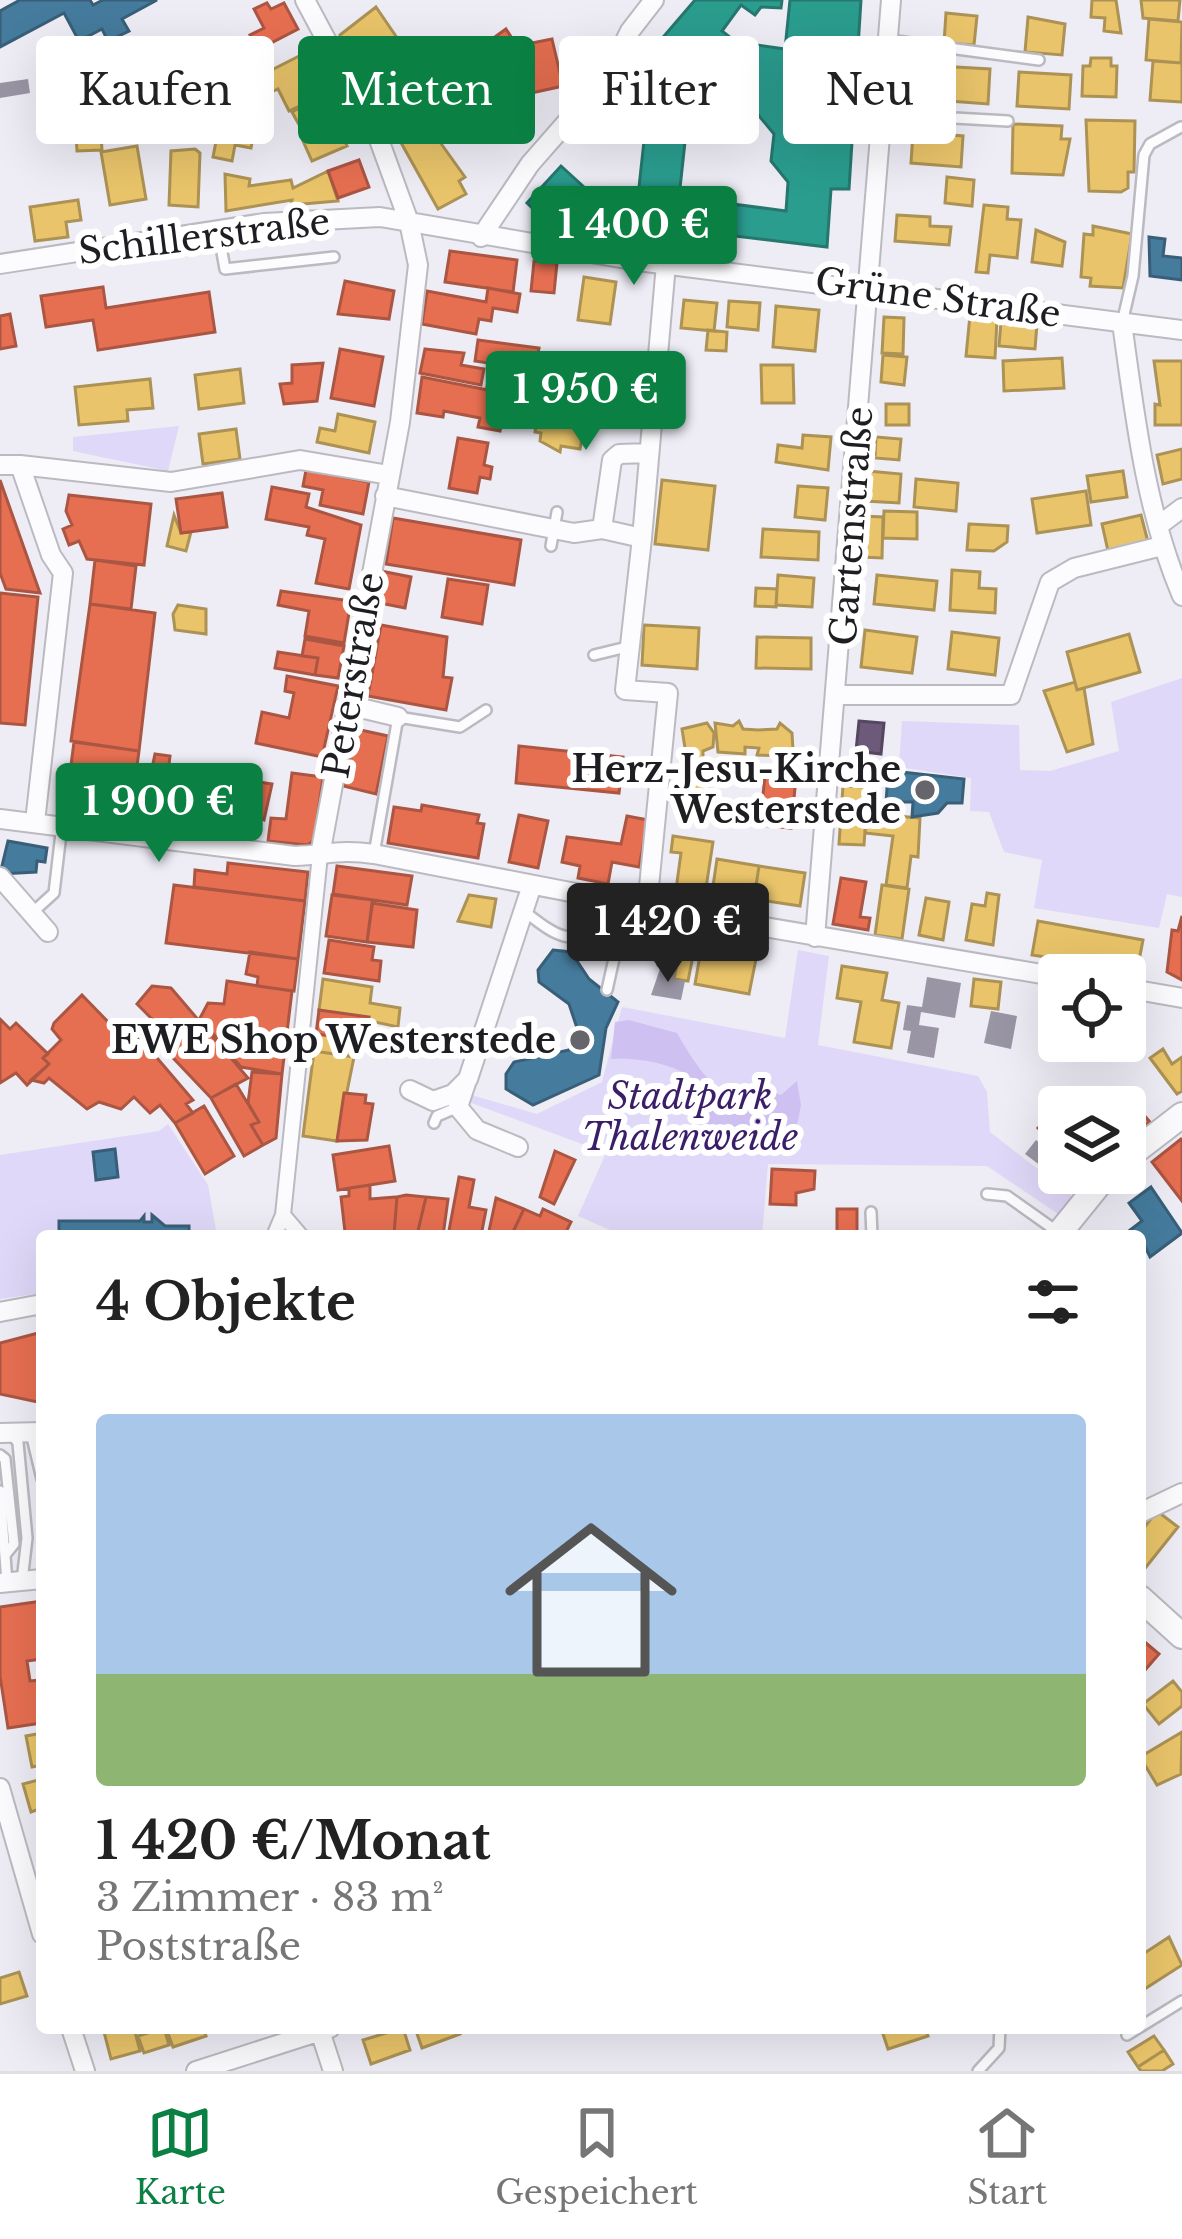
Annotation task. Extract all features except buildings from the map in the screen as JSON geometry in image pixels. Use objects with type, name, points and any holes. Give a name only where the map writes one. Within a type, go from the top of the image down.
[{"type":"street","name":"Peterstraße","points":[[277,1230],[283,1215],[320,855],[389,475],[407,423],[417,284],[409,222],[378,136],[305,0]]},
{"type":"street","name":"Gartenstraße","points":[[889,36],[891,0]]},
{"type":"street","points":[[481,237],[530,164],[608,75],[647,3]]},
{"type":"street","name":"Gartenstraße","points":[[815,937],[881,144]]},
{"type":"street","name":"Schillerstraße","points":[[0,264],[218,230],[356,216],[409,222]]},
{"type":"street","name":"Grüne Straße","points":[[409,222],[666,264],[869,286],[1182,330]]},
{"type":"street","points":[[647,907],[660,731],[668,693],[625,690],[666,264]]},
{"type":"street","points":[[1122,323],[1140,456],[1160,536],[1182,596]]},
{"type":"street","points":[[591,536],[612,460],[619,454],[649,454]]},
{"type":"street","points":[[10,465],[171,482],[300,460],[389,475]]},
{"type":"street","points":[[10,465],[63,572],[35,821]]},
{"type":"street","points":[[386,496],[499,510],[591,536],[642,538]]},
{"type":"street","points":[[838,695],[1011,695],[1050,582],[1074,568],[1160,536],[1182,508]]},
{"type":"street","points":[[348,705],[398,717]]},
{"type":"street","points":[[0,819],[62,825],[107,840],[320,855],[332,848],[374,854],[647,907],[1038,974]]},
{"type":"street","points":[[0,878],[48,932]]},
{"type":"street","points":[[518,1147],[477,1130],[458,1107],[532,885]]},
{"type":"street","points":[[1146,992],[1182,998]]},
{"type":"street","points":[[410,1090],[433,1101],[453,1094],[467,1079]]},
{"type":"street","points":[[1146,1143],[1182,1115]]},
{"type":"street","points":[[1062,1230],[1091,1194]]},
{"type":"street","points":[[283,1215],[296,1230]]},
{"type":"street","points":[[0,1312],[36,1305]]},
{"type":"street","points":[[1146,1511],[1182,1492]]},
{"type":"street","points":[[1146,1603],[1182,1636]]},
{"type":"street","points":[[0,1788],[36,1913]]},
{"type":"street","points":[[73,2034],[85,2071]]},
{"type":"street","points":[[196,2071],[312,2034]]},
{"type":"street","points":[[326,2034],[332,2071]]},
{"type":"lane","points":[[956,49],[1039,60]]},
{"type":"lane","points":[[956,118],[1007,121]]},
{"type":"lane","points":[[1122,323],[1133,276],[1144,155],[1150,144],[1180,127]]},
{"type":"lane","points":[[218,230],[225,269],[334,257]]},
{"type":"lane","points":[[594,656],[631,646]]},
{"type":"lane","points":[[374,854],[398,717],[460,727],[486,710]]},
{"type":"lane","points":[[31,913],[54,893],[62,825]]},
{"type":"lane","points":[[607,990],[615,954],[601,927],[608,898]]},
{"type":"lane","points":[[525,912],[558,937],[571,939],[601,927]]},
{"type":"lane","points":[[434,1123],[437,1116],[458,1107]]},
{"type":"lane","points":[[988,1194],[1007,1196],[1051,1230]]},
{"type":"lane","points":[[871,1212],[872,1230]]},
{"type":"lane","points":[[18,1581],[27,1538],[20,1431]]},
{"type":"lane","points":[[0,1455],[5,1459],[14,1544],[6,1554]]},
{"type":"lane","points":[[0,1491],[6,1554],[18,1581]]},
{"type":"lane","points":[[1146,2023],[1182,2001]]},
{"type":"lane","points":[[978,2071],[999,2048],[1000,2034]]},
{"type":"green space","points":[[179,426],[168,471],[73,451],[73,437]]},
{"type":"green space","points":[[1182,678],[1182,897],[1167,894],[1159,928],[1034,908],[1042,860],[1004,852],[989,812],[970,811],[971,778],[899,767],[902,721],[1019,725],[1020,770],[1050,771],[1119,751],[1111,702]]},
{"type":"green space","name":"Stadtpark Thalenweide","points":[[798,950],[829,956],[818,1045],[978,1076],[987,1092],[990,1132],[1038,1169],[1038,1194],[1075,1198],[1061,1216],[987,1166],[768,1164],[762,1230],[610,1230],[578,1216],[606,1153],[466,1101],[468,1094],[537,1114],[602,1082],[622,1007],[785,1038]]},
{"type":"green space","points":[[168,1124],[208,1185],[216,1230],[36,1230],[36,1294],[0,1299],[0,1155],[159,1131]]},
{"type":"shaded area","points":[[629,1020],[677,1033],[705,1075],[734,1098],[781,1095],[797,1081],[801,1105],[797,1126],[781,1132],[761,1131],[747,1148],[721,1155],[709,1145],[716,1131],[704,1122],[710,1099],[693,1079],[653,1062],[611,1059],[615,1022]]},
{"type":"place","name":"Herz-Jesu-Kirche Westerstede","points":[[925,790]]},
{"type":"place","name":"EWE Shop Westerstede","points":[[580,1040]]}]
